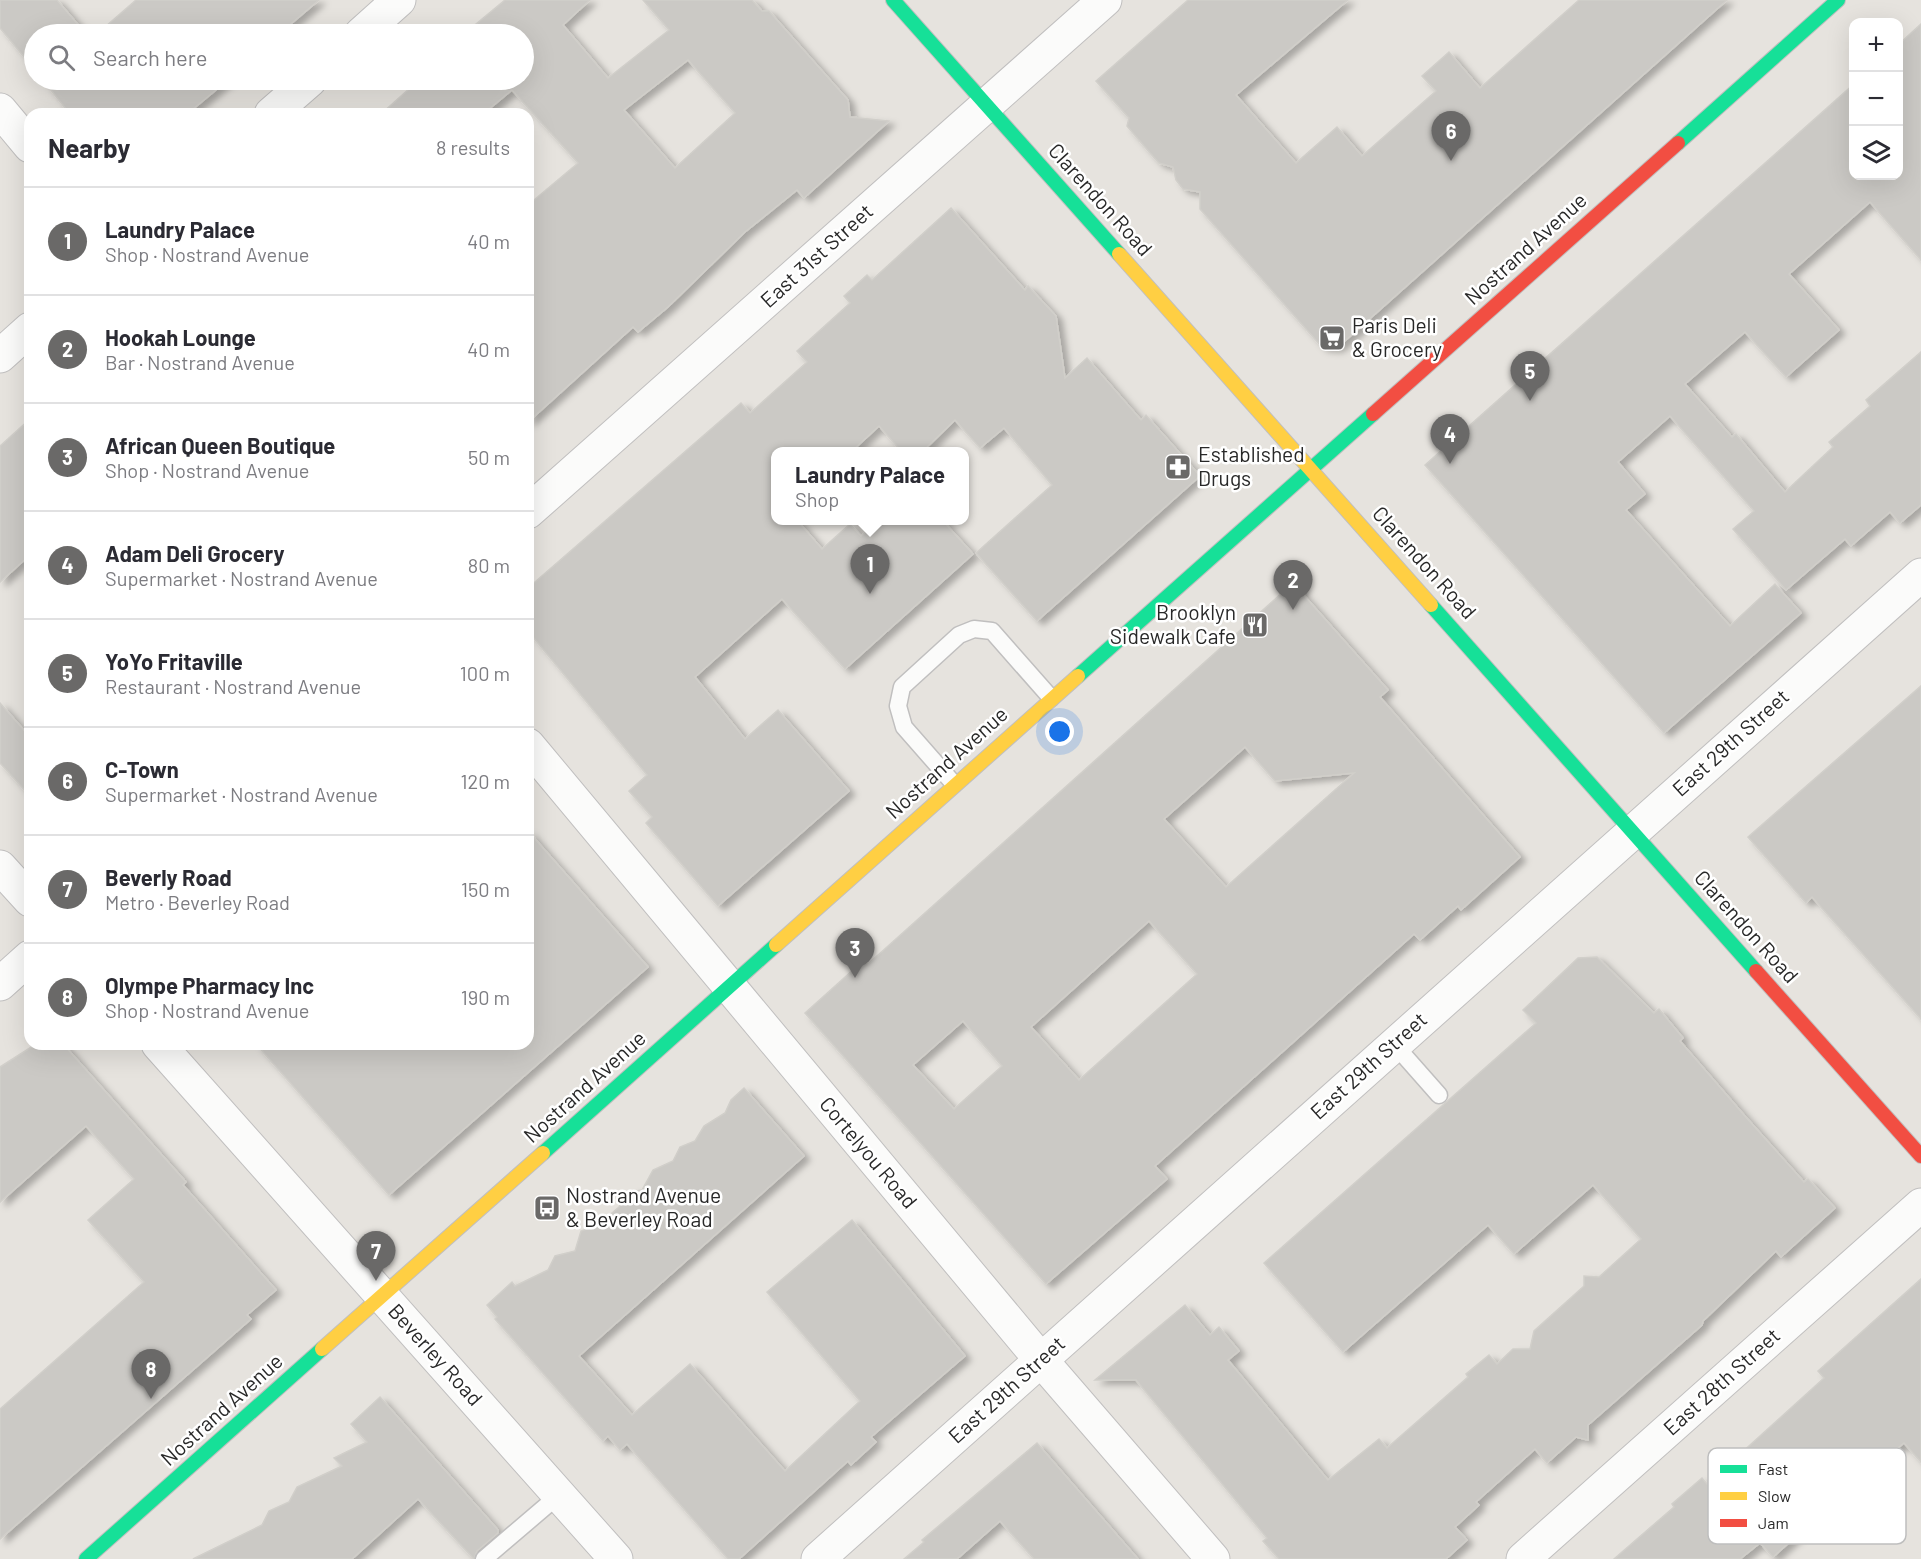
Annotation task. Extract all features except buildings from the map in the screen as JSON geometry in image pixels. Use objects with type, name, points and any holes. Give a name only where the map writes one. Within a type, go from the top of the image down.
[{"type":"main road","name":"Clarendon Road","points":[[893,0],[1312,468],[1921,1156]]},
{"type":"main road","name":"Nostrand Avenue","points":[[86,1559],[954,784],[1838,0]]},
{"type":"street","points":[[372,24],[399,0]]},
{"type":"street","name":"East 31st Street","points":[[534,507],[1105,0]]},
{"type":"street","points":[[278,108],[299,90]]},
{"type":"street","points":[[0,110],[24,139]]},
{"type":"street","points":[[0,356],[24,334]]},
{"type":"street","name":"East 29th Street","points":[[818,1559],[1921,574]]},
{"type":"street","name":"Cortelyou Road","points":[[534,752],[1041,1360],[1213,1559]]},
{"type":"street","points":[[0,867],[24,893]]},
{"type":"street","points":[[0,984],[24,962]]},
{"type":"street","name":"Beverley Road","points":[[163,1050],[616,1559]]},
{"type":"street","name":"East 28th Street","points":[[1523,1559],[1921,1205]]},
{"type":"lane","points":[[954,784],[904,727],[898,706],[903,687],[959,635],[974,628],[992,631],[1051,698]]},
{"type":"lane","points":[[1394,1044],[1439,1095]]},
{"type":"lane","points":[[483,1559],[559,1495]]},
{"type":"traffic: fast","points":[[893,0],[1119,254]]},
{"type":"traffic: fast","points":[[1678,143],[1838,0]]},
{"type":"traffic: fast","points":[[1078,676],[1373,414]]},
{"type":"traffic: fast","points":[[1431,605],[1756,971]]},
{"type":"traffic: fast","points":[[543,1153],[776,945]]},
{"type":"traffic: fast","points":[[86,1559],[322,1349]]},
{"type":"traffic: slow","points":[[1119,254],[1431,605]]},
{"type":"traffic: slow","points":[[776,945],[1078,676]]},
{"type":"traffic: slow","points":[[322,1349],[543,1153]]},
{"type":"traffic: jam","points":[[1373,414],[1678,143]]},
{"type":"traffic: jam","points":[[1756,971],[1921,1156]]},
{"type":"place","name":"C-Town","points":[[1451,161]]},
{"type":"place","name":"Paris Deli & Grocery","points":[[1332,338]]},
{"type":"place","name":"YoYo Fritaville","points":[[1530,401]]},
{"type":"place","name":"Adam Deli Grocery","points":[[1450,464]]},
{"type":"place","name":"Established Drugs","points":[[1178,467]]},
{"type":"place","name":"Laundry Palace","points":[[870,594]]},
{"type":"place","name":"Hookah Lounge","points":[[1293,610]]},
{"type":"place","name":"Brooklyn Sidewalk Cafe","points":[[1255,625]]},
{"type":"place","name":"African Queen Boutique","points":[[855,978]]},
{"type":"place","name":"Nostrand Avenue & Beverley Road","points":[[547,1208]]},
{"type":"place","name":"Beverly Road","points":[[376,1281]]},
{"type":"place","name":"Olympe Pharmacy Inc","points":[[151,1399]]}]
